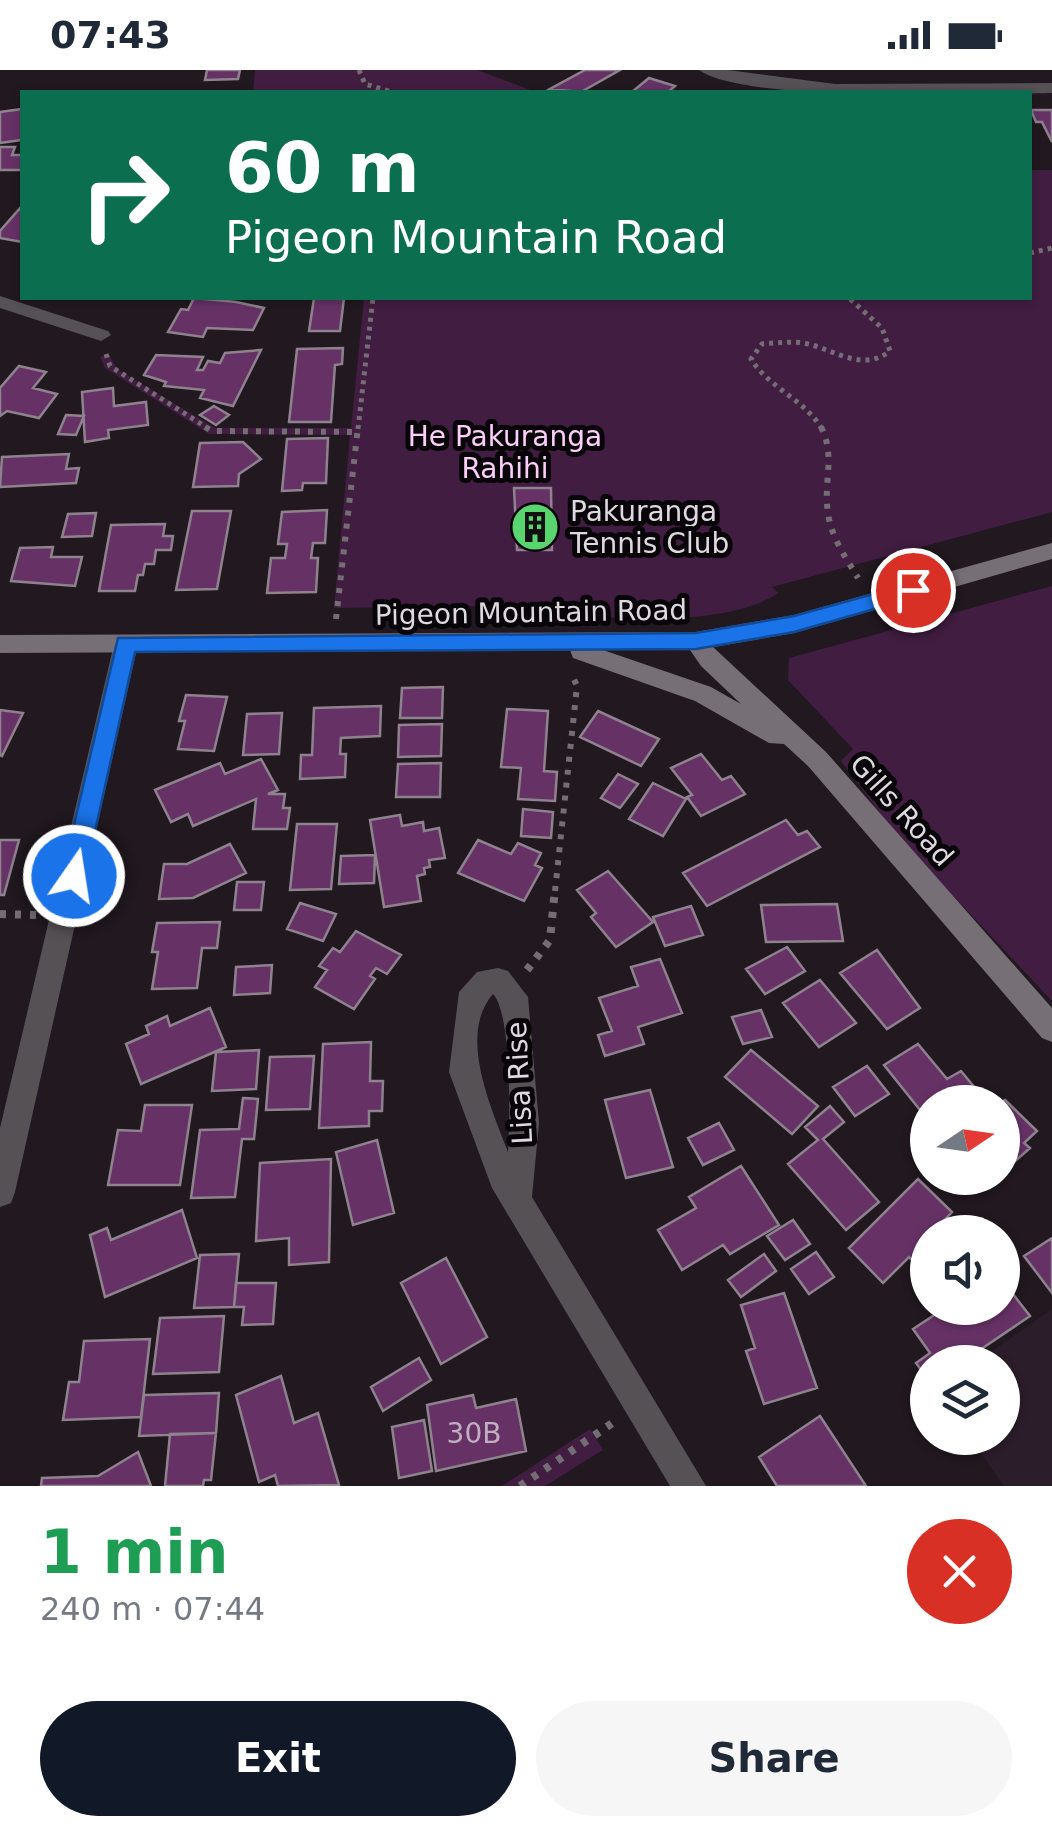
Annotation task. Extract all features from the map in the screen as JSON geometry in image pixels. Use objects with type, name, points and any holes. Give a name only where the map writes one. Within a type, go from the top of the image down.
[{"type":"main road","name":"Pigeon Mountain Road","points":[[0,644],[696,641],[794,624],[1052,551]]},
{"type":"main road","name":"Gills Road","points":[[696,641],[709,660],[817,759],[1052,1029]]},
{"type":"main road","points":[[559,644],[703,694],[817,759]]},
{"type":"street","points":[[707,70],[774,84],[842,89],[1052,88]]},
{"type":"street","points":[[0,302],[101,335]]},
{"type":"street","points":[[0,1192],[126,644]]},
{"type":"street","name":"Lisa Rise","points":[[517,1198],[523,1172],[523,1140],[514,997],[498,980],[487,981],[470,1001],[462,1072],[503,1177],[690,1486]]},
{"type":"path","points":[[359,70],[367,90]]},
{"type":"path","points":[[364,84],[385,90]]},
{"type":"path","points":[[336,618],[373,300]]},
{"type":"path","points":[[851,300],[875,320],[890,342],[888,354],[871,362],[792,342],[762,344],[751,354],[760,373],[808,406],[822,427],[832,476],[827,498],[845,558],[858,578]]},
{"type":"path","points":[[101,335],[110,366],[212,430],[358,432]]},
{"type":"path","points":[[508,990],[543,954],[550,940],[577,686],[559,644]]},
{"type":"path","points":[[520,1486],[640,1405]]},
{"type":"shaded area","points":[[1052,1309],[1052,1486],[1004,1486],[982,1455],[1020,1455],[1020,1345],[1001,1345]]},
{"type":"green space","points":[[255,70],[477,70],[531,90],[253,90]]},
{"type":"green space","name":"He Pakuranga Rahihi","points":[[1032,170],[1052,170],[1052,512],[772,587],[778,593],[759,603],[709,615],[624,618],[564,612],[561,605],[334,608],[350,435],[209,434],[105,368],[100,357],[109,354],[117,369],[215,428],[351,428],[364,300],[1032,300]]},
{"type":"green space","points":[[1052,586],[1052,1001],[897,836],[841,761],[853,749],[788,680],[789,658]]},
{"type":"green space","points":[[590,1429],[603,1450],[545,1486],[502,1486]]},
{"type":"building","points":[[207,70],[240,70],[238,79],[205,80]]},
{"type":"building","points":[[585,70],[620,70],[585,90],[550,89]]},
{"type":"building","points":[[649,78],[675,86],[670,90],[634,90]]},
{"type":"building","points":[[20,109],[20,140],[0,143],[0,112]]},
{"type":"building","points":[[1032,110],[1052,110],[1052,142],[1042,122],[1036,122]]},
{"type":"building","points":[[0,147],[15,147],[12,155],[20,155],[20,170],[0,170]]},
{"type":"building","points":[[20,208],[20,242],[0,238],[0,231]]},
{"type":"building","points":[[193,300],[264,308],[253,330],[207,328],[203,337],[168,332],[181,309],[188,310]]},
{"type":"building","points":[[314,300],[344,300],[340,331],[309,331]]},
{"type":"building","points":[[343,348],[342,364],[335,365],[331,422],[289,422],[297,349]]},
{"type":"building","points":[[261,350],[233,406],[200,398],[204,390],[164,386],[166,382],[144,375],[156,355],[203,357],[197,370],[203,370],[208,361],[220,363],[225,353]]},
{"type":"building","points":[[19,366],[46,372],[33,388],[57,394],[39,418],[7,411],[0,416],[0,388]]},
{"type":"building","points":[[113,388],[114,406],[146,402],[148,425],[108,430],[109,438],[85,442],[82,392]]},
{"type":"building","points":[[214,406],[229,415],[216,425],[200,415]]},
{"type":"building","points":[[66,415],[84,416],[76,435],[58,434]]},
{"type":"building","points":[[328,438],[326,483],[303,483],[302,490],[282,491],[287,439]]},
{"type":"building","points":[[243,442],[261,459],[239,474],[238,486],[193,487],[200,443]]},
{"type":"building","points":[[69,454],[66,469],[79,468],[76,483],[0,487],[2,457]]},
{"type":"building","name":"Pakuranga Tennis Club","points":[[514,488],[551,488],[552,550],[517,550]]},
{"type":"building","points":[[327,510],[325,543],[313,543],[311,558],[318,558],[316,592],[267,593],[271,558],[285,558],[287,544],[278,544],[282,512]]},
{"type":"building","points":[[192,511],[231,511],[217,589],[176,590]]},
{"type":"building","points":[[96,513],[92,536],[62,537],[68,514]]},
{"type":"building","points":[[165,524],[163,536],[173,536],[171,550],[156,550],[154,564],[145,564],[143,575],[138,575],[135,591],[99,591],[111,525]]},
{"type":"building","points":[[53,547],[51,557],[82,557],[75,586],[11,581],[20,548]]},
{"type":"building","points":[[443,687],[442,718],[400,718],[402,688]]},
{"type":"building","points":[[186,695],[227,697],[214,751],[178,749],[185,721],[179,721]]},
{"type":"building","points":[[381,706],[380,736],[341,738],[340,754],[346,754],[345,777],[300,779],[301,755],[312,755],[314,708]]},
{"type":"building","points":[[507,709],[548,711],[544,771],[557,772],[555,801],[518,799],[521,768],[501,767]]},
{"type":"building","points":[[0,710],[23,713],[2,756],[0,755]]},
{"type":"building","points":[[598,711],[659,739],[641,766],[580,737]]},
{"type":"building","points":[[282,713],[279,754],[243,755],[247,714]]},
{"type":"building","points":[[442,724],[441,756],[398,757],[399,725]]},
{"type":"building","points":[[701,754],[722,780],[731,776],[745,794],[701,816],[687,797],[692,795],[671,768]]},
{"type":"building","points":[[261,759],[278,790],[268,794],[285,794],[283,808],[290,808],[287,829],[253,829],[256,799],[193,826],[188,814],[171,822],[155,790],[220,763],[225,774]]},
{"type":"building","points":[[441,763],[440,797],[396,797],[398,764]]},
{"type":"building","points":[[618,774],[638,784],[620,808],[601,798]]},
{"type":"building","points":[[653,783],[686,799],[663,836],[629,819]]},
{"type":"building","points":[[523,809],[553,812],[551,838],[521,836]]},
{"type":"building","points":[[400,815],[402,826],[423,822],[424,831],[439,828],[445,858],[429,860],[425,874],[417,876],[421,901],[384,907],[370,820]]},
{"type":"building","points":[[786,820],[798,835],[807,831],[820,847],[707,906],[683,873]]},
{"type":"building","points":[[297,824],[337,824],[331,889],[290,890]]},
{"type":"building","points":[[0,840],[19,840],[4,895],[0,895]]},
{"type":"building","points":[[478,840],[511,854],[518,843],[541,853],[535,865],[542,868],[524,901],[458,873]]},
{"type":"building","points":[[230,844],[246,873],[193,898],[159,899],[164,864],[187,864]]},
{"type":"building","points":[[375,855],[374,883],[339,884],[341,856]]},
{"type":"building","points":[[608,871],[653,922],[616,947],[591,917],[596,913],[577,890]]},
{"type":"building","points":[[237,882],[264,882],[261,910],[234,910]]},
{"type":"building","points":[[300,903],[336,914],[323,941],[287,929]]},
{"type":"building","points":[[837,904],[843,941],[766,942],[761,905]]},
{"type":"building","points":[[691,906],[703,935],[665,946],[653,917]]},
{"type":"building","points":[[220,922],[217,948],[202,948],[197,988],[152,989],[158,952],[152,952],[157,923]]},
{"type":"building","points":[[356,931],[401,955],[387,974],[376,968],[370,976],[375,979],[354,1009],[315,987],[327,970],[319,966],[333,948],[340,952]]},
{"type":"building","points":[[787,947],[805,971],[765,994],[746,969]]},
{"type":"building","points":[[877,950],[920,1008],[887,1029],[840,973]]},
{"type":"building","points":[[660,959],[682,1013],[638,1027],[644,1044],[605,1056],[598,1035],[612,1031],[599,998],[638,986],[631,967]]},
{"type":"building","points":[[272,965],[270,993],[234,995],[236,967]]},
{"type":"building","points":[[820,980],[856,1023],[819,1047],[783,1003]]},
{"type":"building","points":[[210,1008],[226,1047],[141,1084],[126,1044],[149,1034],[146,1026],[167,1016],[170,1026]]},
{"type":"building","points":[[761,1010],[772,1037],[743,1044],[732,1017]]},
{"type":"building","points":[[371,1042],[370,1081],[383,1081],[382,1111],[369,1111],[369,1126],[319,1128],[323,1044]]},
{"type":"building","points":[[918,1044],[947,1079],[961,1071],[973,1085],[910,1085],[910,1098],[884,1065]]},
{"type":"building","points":[[259,1050],[256,1089],[212,1091],[216,1052]]},
{"type":"building","points":[[751,1050],[818,1106],[792,1134],[725,1077]]},
{"type":"building","points":[[314,1056],[310,1109],[266,1110],[270,1057]]},
{"type":"building","points":[[867,1066],[889,1094],[855,1116],[833,1087]]},
{"type":"building","points":[[650,1090],[673,1167],[626,1178],[605,1100]]},
{"type":"building","points":[[243,1098],[258,1099],[254,1139],[242,1139],[235,1197],[191,1198],[200,1130],[239,1129]]},
{"type":"building","points":[[145,1105],[192,1105],[180,1185],[108,1185],[118,1130],[141,1131]]},
{"type":"building","points":[[830,1106],[844,1122],[823,1139],[879,1202],[846,1230],[788,1164],[818,1140],[805,1127]]},
{"type":"building","points":[[1020,1115],[1037,1131],[1024,1143],[1030,1148],[1020,1157]]},
{"type":"building","points":[[719,1123],[734,1150],[703,1165],[688,1138]]},
{"type":"building","points":[[377,1140],[394,1213],[353,1225],[336,1152]]},
{"type":"building","points":[[331,1159],[329,1262],[289,1265],[289,1238],[256,1241],[260,1163]]},
{"type":"building","points":[[741,1166],[779,1225],[730,1254],[723,1245],[682,1270],[658,1230],[696,1208],[689,1197]]},
{"type":"building","points":[[910,1187],[910,1195],[934,1195],[952,1212],[910,1215],[910,1258],[883,1283],[849,1248]]},
{"type":"building","points":[[182,1210],[197,1258],[105,1297],[90,1235],[107,1228],[111,1240]]},
{"type":"building","points":[[793,1220],[810,1244],[785,1260],[767,1236]]},
{"type":"building","points":[[1052,1238],[1052,1293],[1024,1256]]},
{"type":"building","points":[[816,1252],[834,1277],[809,1294],[791,1269]]},
{"type":"building","points":[[239,1254],[234,1307],[194,1308],[200,1255]]},
{"type":"building","points":[[764,1254],[776,1271],[741,1297],[728,1280]]},
{"type":"building","points":[[446,1258],[487,1337],[441,1364],[401,1283]]},
{"type":"building","points":[[236,1283],[276,1283],[273,1324],[242,1325],[244,1307],[234,1307]]},
{"type":"building","points":[[784,1293],[817,1388],[764,1404],[746,1351],[755,1348],[741,1305]]},
{"type":"building","points":[[1020,1303],[1030,1316],[1020,1323]]},
{"type":"building","points":[[224,1316],[219,1372],[153,1374],[160,1318]]},
{"type":"building","points":[[919,1325],[1017,1325],[987,1345],[924,1345],[913,1329]]},
{"type":"building","points":[[150,1339],[141,1417],[63,1420],[69,1382],[79,1382],[84,1341]]},
{"type":"building","points":[[419,1358],[431,1380],[383,1411],[371,1387]]},
{"type":"building","points":[[281,1376],[294,1423],[318,1413],[339,1485],[278,1486],[275,1475],[259,1482],[236,1395]]},
{"type":"building","points":[[219,1393],[216,1433],[139,1436],[144,1395]]},
{"type":"building","points":[[473,1395],[476,1408],[516,1399],[526,1451],[436,1471],[427,1405]]},
{"type":"building","points":[[820,1416],[866,1486],[777,1486],[759,1457]]},
{"type":"building","points":[[424,1420],[432,1471],[399,1478],[392,1427]]},
{"type":"building","points":[[216,1433],[211,1480],[204,1480],[203,1486],[165,1486],[170,1434]]},
{"type":"building","points":[[138,1452],[151,1486],[41,1486],[42,1478],[98,1476]]},
{"type":"place","name":"Pakuranga Tennis Club","points":[[535,527]]},
{"type":"route","points":[[74,876],[126,644],[696,641],[794,624],[913,590]]}]
